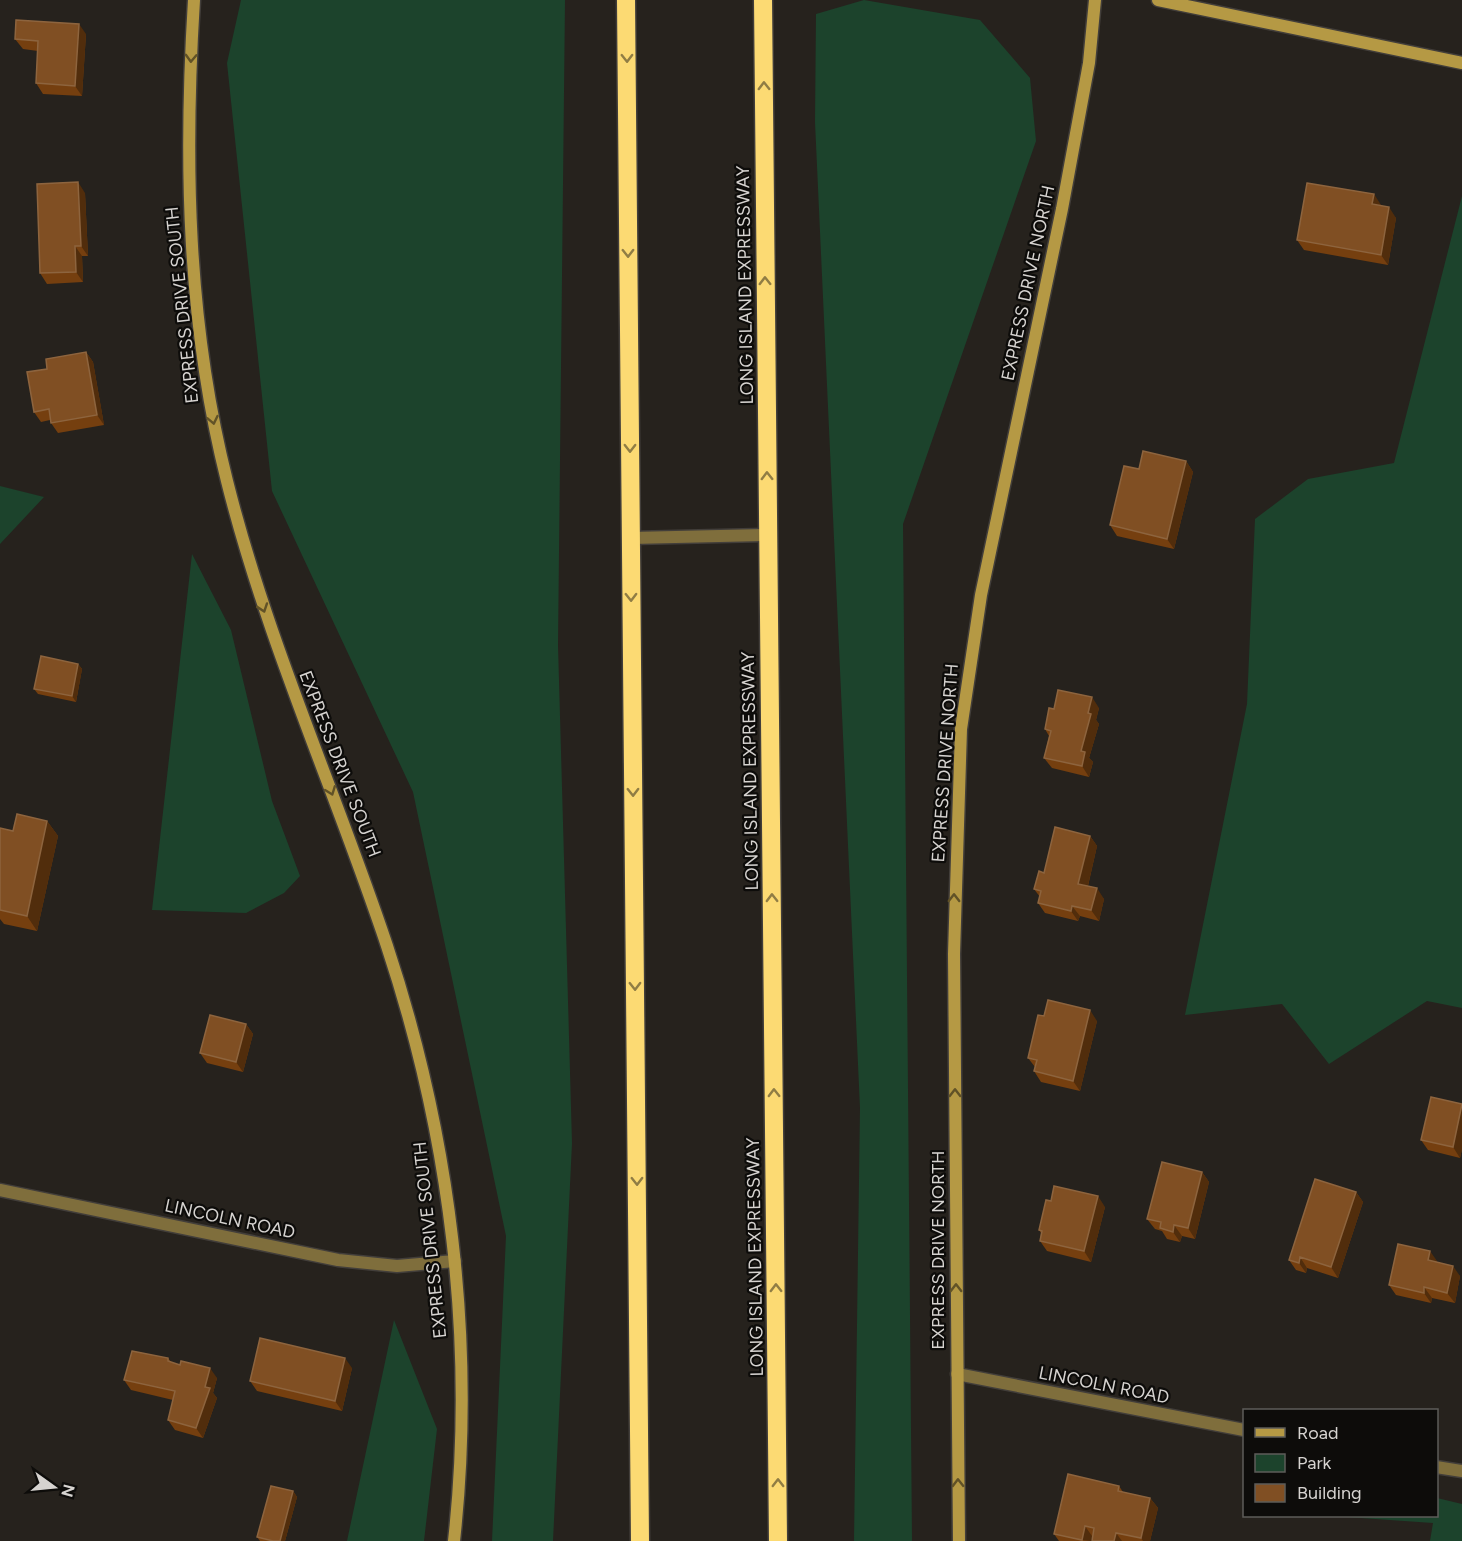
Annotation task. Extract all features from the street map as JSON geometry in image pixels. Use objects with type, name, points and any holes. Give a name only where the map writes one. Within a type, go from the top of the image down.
[{"type":"highway","points":[[626,0],[639,1541]]},
{"type":"highway","name":"LONG ISLAND EXPRESSWAY","points":[[763,0],[778,1541]]},
{"type":"main road","name":"EXPRESS DRIVE SOUTH","points":[[194,0],[188,194],[193,275],[213,417],[226,478],[259,598],[366,883],[405,1003],[435,1127],[454,1261],[460,1324],[462,1444],[454,1541]]},
{"type":"main road","name":"EXPRESS DRIVE NORTH","points":[[959,1541],[954,897],[961,729],[983,585],[1064,197],[1089,63],[1095,0]]},
{"type":"main road","points":[[1158,0],[1462,63]]},
{"type":"street","points":[[631,538],[768,535]]},
{"type":"street","name":"LINCOLN ROAD","points":[[0,1190],[339,1260],[397,1266],[454,1261]]},
{"type":"street","name":"LINCOLN ROAD","points":[[957,1374],[1243,1430]]},
{"type":"street","points":[[1438,1467],[1462,1471]]},
{"type":"green space","points":[[241,0],[565,0],[558,645],[572,1143],[553,1541],[492,1541],[506,1236],[413,792],[272,491],[227,63]]},
{"type":"green space","points":[[864,0],[980,20],[1030,78],[1036,141],[903,524],[912,1541],[854,1541],[860,1108],[815,122],[816,14]]},
{"type":"green space","points":[[1462,196],[1462,1008],[1427,1001],[1329,1064],[1282,1004],[1185,1015],[1247,704],[1255,519],[1308,479],[1394,463]]},
{"type":"green space","points":[[0,486],[44,497],[0,544]]},
{"type":"green space","points":[[192,554],[231,630],[272,801],[300,876],[284,893],[246,913],[152,910]]},
{"type":"green space","points":[[394,1320],[437,1429],[424,1541],[347,1541]]},
{"type":"green space","points":[[1438,1498],[1462,1504],[1462,1541],[1430,1541],[1433,1523],[1346,1517],[1438,1517]]},
{"type":"building","points":[[16,20],[79,24],[75,86],[36,83],[38,41],[15,39]]},
{"type":"building","points":[[78,182],[81,246],[75,246],[76,272],[40,273],[37,184]]},
{"type":"building","points":[[1307,183],[1374,194],[1372,204],[1389,207],[1381,255],[1297,240]]},
{"type":"building","points":[[86,352],[97,415],[51,423],[49,409],[34,412],[27,372],[47,369],[46,359]]},
{"type":"building","points":[[1143,451],[1186,461],[1167,539],[1110,525],[1124,466],[1139,469]]},
{"type":"building","points":[[41,656],[78,664],[72,696],[34,689]]},
{"type":"building","points":[[1058,690],[1092,697],[1088,713],[1091,714],[1081,751],[1085,752],[1082,766],[1044,758],[1051,731],[1045,729],[1049,708],[1054,709]]},
{"type":"building","points":[[17,814],[47,821],[27,916],[0,910],[0,828],[13,831]]},
{"type":"building","points":[[1055,827],[1090,836],[1078,884],[1097,888],[1091,910],[1072,906],[1071,911],[1038,903],[1041,891],[1034,889],[1039,871],[1044,873]]},
{"type":"building","points":[[1048,1000],[1090,1010],[1073,1081],[1034,1071],[1037,1060],[1028,1058],[1038,1015],[1044,1016]]},
{"type":"building","points":[[210,1015],[246,1024],[236,1062],[200,1053]]},
{"type":"building","points":[[1431,1097],[1462,1104],[1453,1147],[1421,1140]]},
{"type":"building","points":[[1162,1162],[1202,1172],[1188,1228],[1174,1225],[1173,1232],[1160,1228],[1161,1222],[1147,1219]]},
{"type":"building","points":[[1315,1179],[1356,1192],[1331,1267],[1300,1257],[1299,1263],[1289,1260]]},
{"type":"building","points":[[1054,1186],[1098,1196],[1084,1251],[1040,1241],[1042,1231],[1039,1230],[1046,1200],[1051,1201]]},
{"type":"building","points":[[1398,1244],[1430,1251],[1428,1260],[1453,1266],[1447,1293],[1424,1287],[1424,1293],[1389,1285]]},
{"type":"building","points":[[260,1338],[345,1358],[335,1401],[250,1381]]},
{"type":"building","points":[[132,1351],[168,1358],[168,1361],[180,1365],[181,1361],[210,1368],[205,1387],[210,1388],[196,1428],[168,1420],[175,1391],[124,1380]]},
{"type":"building","points":[[1068,1474],[1119,1486],[1118,1491],[1150,1498],[1141,1538],[1116,1533],[1114,1541],[1092,1541],[1094,1528],[1085,1526],[1082,1540],[1054,1534]]},
{"type":"building","points":[[271,1486],[293,1491],[280,1541],[257,1537]]}]
